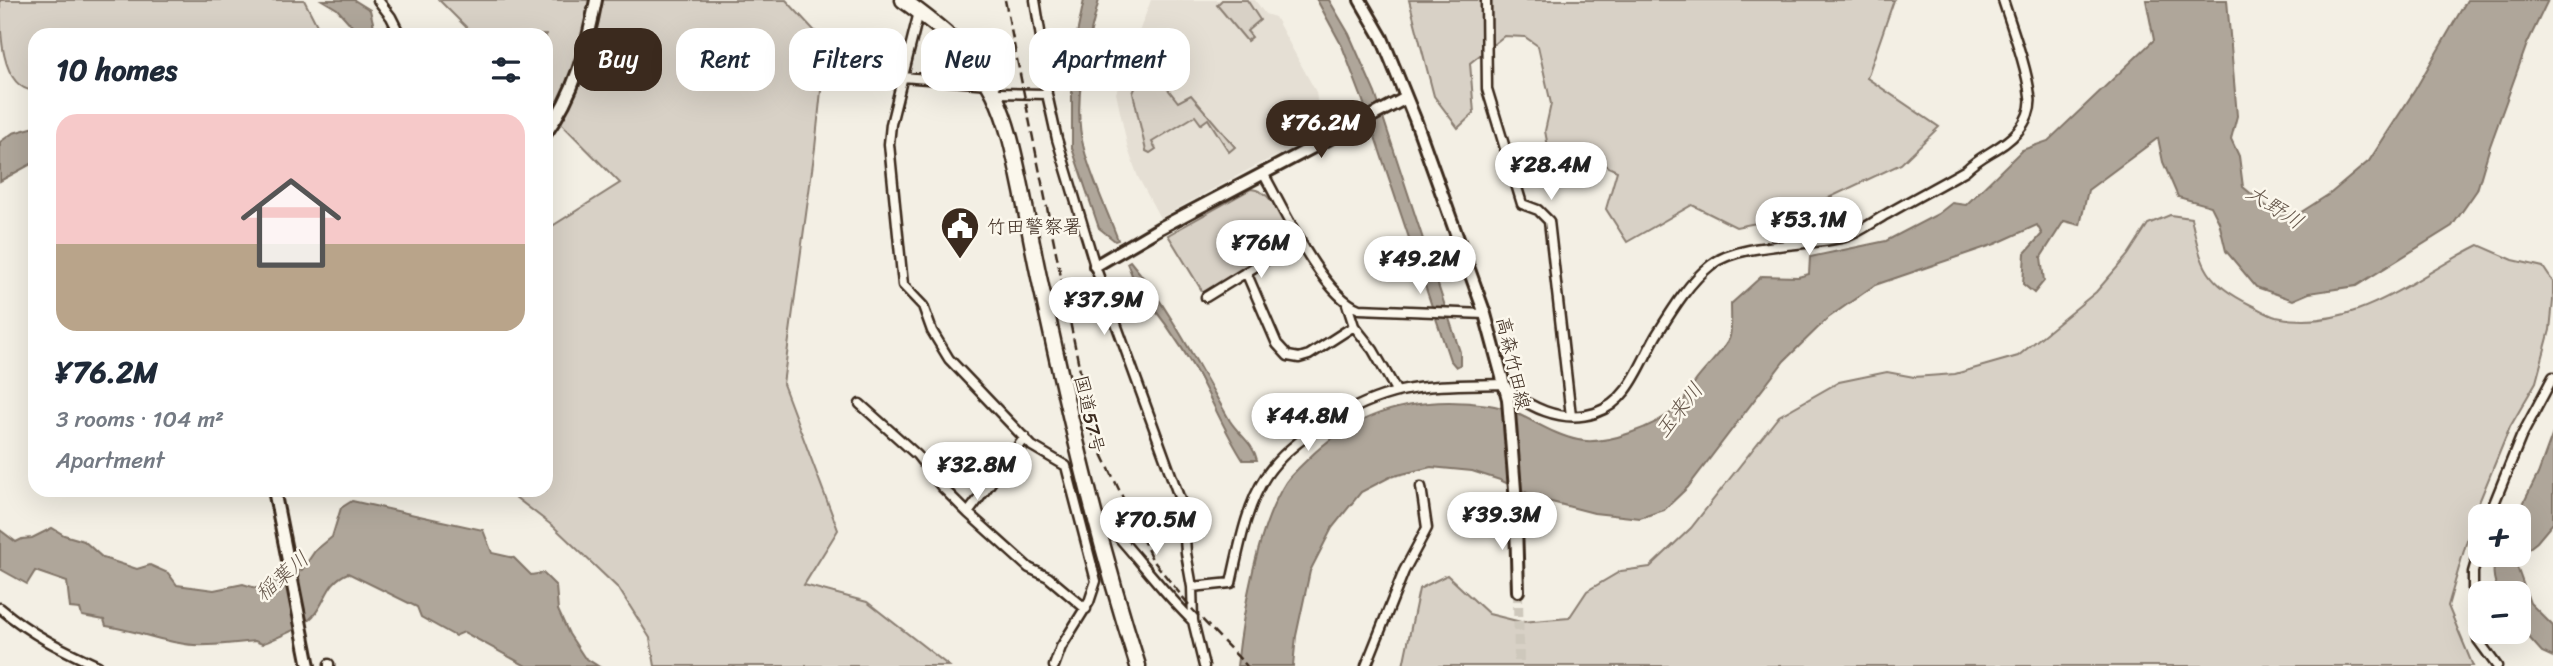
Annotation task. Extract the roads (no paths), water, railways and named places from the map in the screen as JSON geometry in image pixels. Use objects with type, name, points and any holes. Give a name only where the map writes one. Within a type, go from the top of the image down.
[{"type":"highway","name":"国道57号","points":[[902,0],[940,28]]},
{"type":"highway","name":"国道57号","points":[[992,91],[1010,136],[1043,295],[1098,533],[1138,666]]},
{"type":"main road","points":[[553,119],[575,80],[584,54],[596,0]]},
{"type":"main road","name":"高森竹田線","points":[[1360,0],[1382,38],[1406,98],[1485,314],[1508,399],[1518,590]]},
{"type":"main road","points":[[1095,266],[1406,98]]},
{"type":"main road","points":[[275,497],[309,666]]},
{"type":"street","points":[[378,0],[396,28]]},
{"type":"street","points":[[1035,0],[1047,94],[1057,139],[1095,266],[1183,508],[1193,621],[1204,666]]},
{"type":"street","points":[[1486,0],[1487,89],[1522,204],[1538,210],[1549,221],[1571,416]]},
{"type":"street","points":[[1192,587],[1231,583],[1240,541],[1266,475],[1300,441],[1327,423],[1359,406],[1397,392],[1503,384],[1513,394],[1538,409],[1571,416],[1595,413],[1617,401],[1635,377],[1657,336],[1694,279],[1713,263],[1739,253],[1847,237],[1966,170],[1979,157],[2000,147],[2019,131],[2028,116],[2031,97],[2003,0]]},
{"type":"street","points":[[907,58],[919,12]]},
{"type":"street","points":[[899,91],[889,144],[903,285],[923,306],[932,331],[949,359],[1032,446],[1066,466],[1096,581],[1086,609],[1061,648],[1054,666]]},
{"type":"street","points":[[1015,91],[1047,94]]},
{"type":"street","points":[[1264,173],[1312,259],[1347,304],[1354,327],[1373,350],[1397,392]]},
{"type":"street","points":[[1206,297],[1300,239]]},
{"type":"street","points":[[1247,272],[1277,344],[1288,356],[1299,358],[1309,355],[1354,327]]},
{"type":"street","points":[[1347,304],[1359,309],[1485,314]]},
{"type":"street","points":[[2494,504],[2521,437],[2553,377]]},
{"type":"street","points":[[860,404],[918,455],[942,487],[968,513],[1029,568],[1048,577],[1086,609]]},
{"type":"street","points":[[968,513],[990,475],[1025,437]]},
{"type":"street","points":[[963,450],[990,475]]},
{"type":"street","points":[[970,478],[990,475]]},
{"type":"street","points":[[1366,666],[1404,571],[1427,528],[1421,486]]},
{"type":"street","points":[[1098,533],[1116,534],[1168,596],[1193,621]]},
{"type":"street","points":[[2474,567],[2473,597],[2477,640],[2497,666]]},
{"type":"street","points":[[0,608],[45,642],[99,666]]},
{"type":"water","points":[[322,0],[354,0],[370,10],[374,28],[354,28],[337,9]]},
{"type":"water","points":[[1084,0],[1099,0],[1092,28],[1078,28]]},
{"type":"water","points":[[1317,0],[1329,0],[1349,34],[1375,93],[1460,352],[1460,365],[1456,367],[1450,360],[1363,101],[1342,46]]},
{"type":"water","name":"玉来川","points":[[2146,0],[2227,0],[2237,116],[2231,139],[2239,156],[2243,187],[2270,209],[2295,216],[2331,193],[2369,161],[2415,90],[2467,0],[2548,0],[2527,44],[2477,190],[2452,226],[2356,286],[2309,293],[2293,300],[2256,287],[2226,251],[2219,222],[2211,206],[2178,197],[2163,162],[2158,138],[2088,190],[2080,225],[2064,221],[2041,257],[2044,281],[2034,293],[2023,284],[2025,253],[2042,234],[2037,225],[1995,244],[1875,285],[1828,318],[1784,361],[1688,487],[1664,510],[1640,518],[1594,513],[1540,499],[1500,480],[1472,471],[1431,467],[1390,477],[1361,492],[1332,528],[1310,571],[1296,636],[1293,666],[1237,666],[1247,596],[1267,522],[1286,482],[1327,442],[1369,417],[1391,409],[1439,402],[1500,407],[1555,433],[1589,441],[1630,433],[1657,421],[1680,405],[1725,346],[1731,332],[1731,304],[1762,276],[1798,277],[1809,274],[1810,257],[1886,241],[1938,214],[1952,203],[1966,205],[2022,150],[2048,141],[2154,40]]},
{"type":"water","points":[[1072,91],[1080,91],[1080,131],[1084,149],[1118,240],[1115,241],[1099,228],[1072,148]]},
{"type":"water","points":[[28,129],[28,166],[0,181],[0,142],[13,133]]},
{"type":"water","points":[[1130,261],[1171,319],[1230,421],[1249,444],[1257,460],[1243,460],[1190,361],[1131,280],[1132,275],[1127,263]]},
{"type":"water","points":[[2553,433],[2553,523],[2531,547],[2531,504],[2523,504],[2538,474]]},
{"type":"water","name":"稲葉川","points":[[352,501],[483,530],[492,553],[514,558],[531,575],[543,573],[556,586],[558,610],[569,634],[584,657],[598,666],[526,666],[464,632],[455,636],[421,617],[417,607],[348,573],[335,581],[313,616],[289,632],[262,644],[255,641],[202,645],[171,642],[106,626],[104,620],[82,616],[80,609],[70,608],[67,582],[35,571],[27,584],[0,569],[0,530],[16,542],[52,528],[84,541],[103,558],[137,569],[150,565],[168,573],[177,585],[214,590],[243,584],[259,589],[274,578],[302,570],[315,551],[332,537],[341,508]]},
{"type":"water","points":[[2494,567],[2517,567],[2522,581],[2495,581]]},
{"type":"water","points":[[2531,604],[2553,626],[2553,657],[2542,652],[2531,640]]},
{"type":"tunnel","points":[[1518,591],[1519,666]]},
{"type":"railway","points":[[1005,0],[1093,435],[1152,559],[1193,610],[1247,666]]},
{"type":"place","name":"竹田警察署","points":[[960,260]]},
{"type":"water label","name":"大野川","points":[[2275,207]]}]
